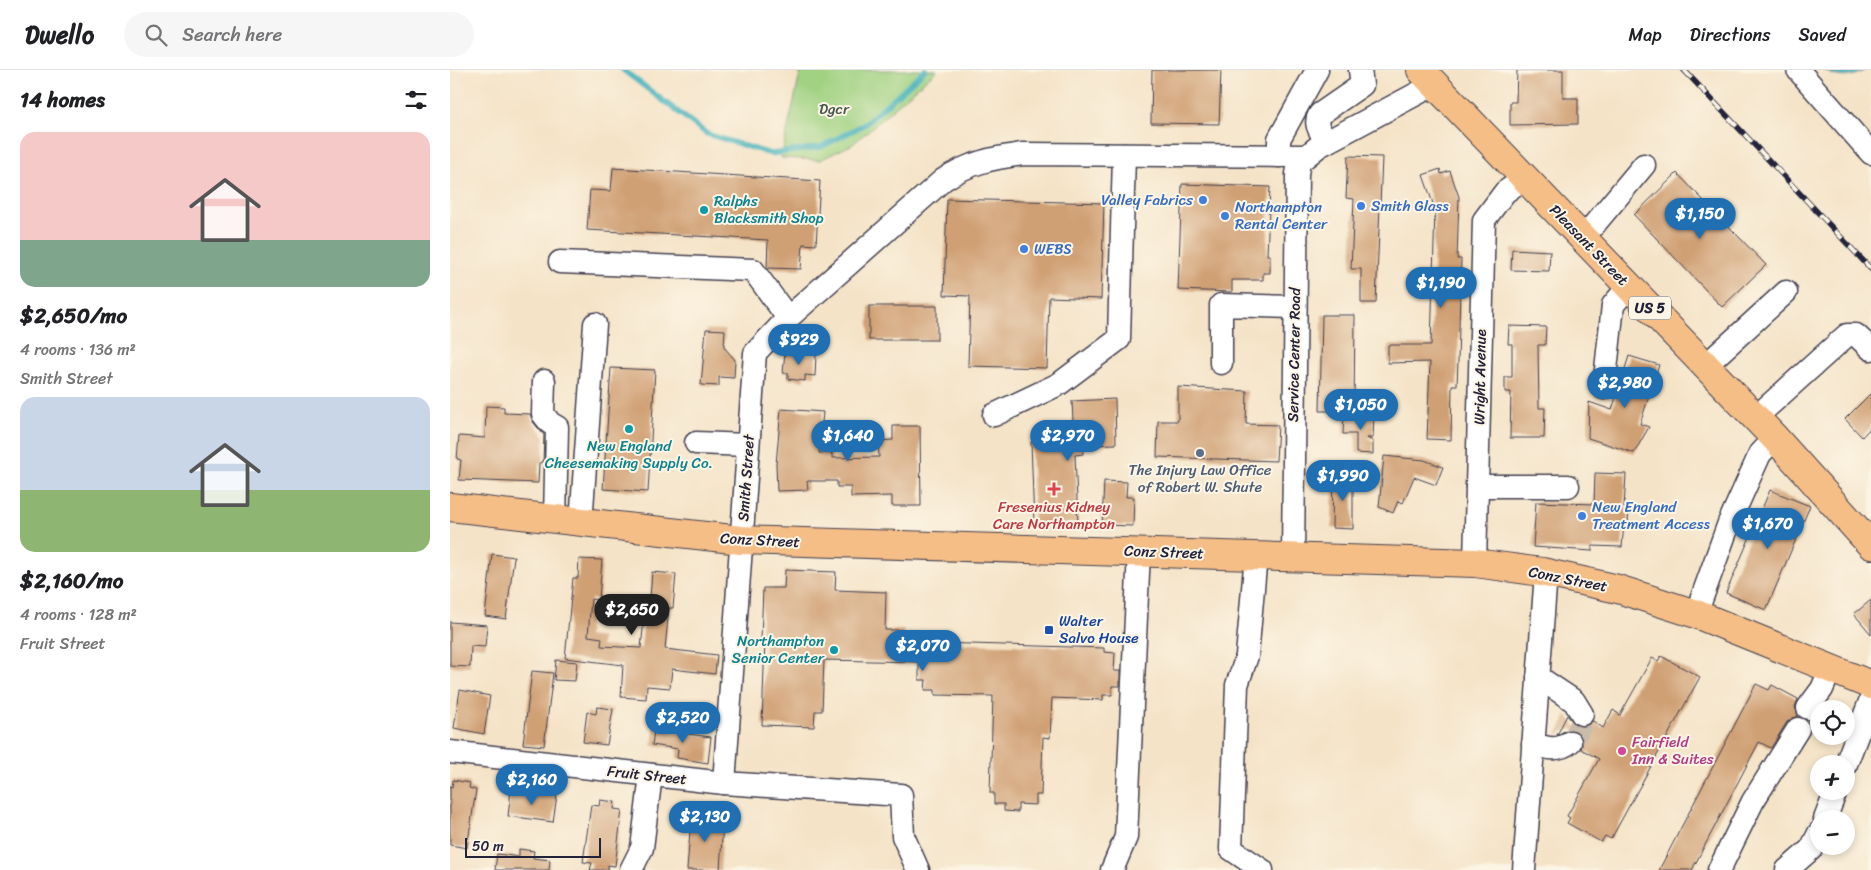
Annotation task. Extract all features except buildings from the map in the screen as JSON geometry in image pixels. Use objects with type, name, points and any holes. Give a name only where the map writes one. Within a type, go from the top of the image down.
[{"type":"main road","name":"Pleasant Street","points":[[1428,77],[1868,534]]},
{"type":"main road","name":"Conz Street","points":[[450,508],[741,540],[1475,563],[1546,573],[1618,589],[1696,614],[1831,668],[1869,686]]},
{"type":"street","points":[[1278,156],[1279,139],[1317,70]]},
{"type":"street","points":[[1326,141],[1316,124],[1316,119],[1320,114],[1362,84],[1363,79],[1360,70]]},
{"type":"street","points":[[1798,70],[1863,132],[1871,154]]},
{"type":"street","points":[[560,262],[753,270],[788,318],[943,180],[958,170],[994,158],[1023,154],[1305,156],[1428,77]]},
{"type":"street","points":[[994,415],[1059,384],[1119,339],[1124,155]]},
{"type":"street","name":"Service Center Road","points":[[1293,557],[1297,174],[1299,162],[1305,156]]},
{"type":"street","points":[[1583,238],[1644,165]]},
{"type":"street","name":"Wright Avenue","points":[[1475,563],[1484,220],[1505,192],[1525,178]]},
{"type":"street","points":[[1604,388],[1614,305],[1629,286]]},
{"type":"street","points":[[1705,366],[1786,292]]},
{"type":"street","points":[[1221,362],[1221,305],[1295,307]]},
{"type":"street","name":"Smith Street","points":[[724,783],[755,353],[788,318]]},
{"type":"street","points":[[582,523],[595,324]]},
{"type":"street","points":[[1696,614],[1729,523],[1760,454],[1764,427],[1840,340],[1847,335],[1867,342]]},
{"type":"street","points":[[544,381],[543,414],[557,427],[555,520]]},
{"type":"street","points":[[696,443],[748,445]]},
{"type":"street","points":[[1477,486],[1568,486]]},
{"type":"street","points":[[1112,870],[1126,837],[1139,552]]},
{"type":"street","points":[[1256,555],[1247,656],[1237,685],[1231,849],[1262,870]]},
{"type":"street","points":[[1524,870],[1546,573]]},
{"type":"street","points":[[1808,708],[1822,689],[1831,668]]},
{"type":"street","points":[[1538,677],[1574,701],[1582,714]]},
{"type":"street","points":[[1849,755],[1869,686]]},
{"type":"street","points":[[1719,870],[1753,801],[1798,729]]},
{"type":"street","points":[[1533,744],[1546,748],[1559,748],[1570,742]]},
{"type":"street","name":"Fruit Street","points":[[450,752],[724,783],[901,795],[903,836],[918,870]]},
{"type":"street","points":[[631,870],[642,848],[651,775]]},
{"type":"street","points":[[1787,870],[1810,850]]},
{"type":"green space","name":"Dgcr","points":[[801,70],[937,70],[853,144],[820,160],[781,158]]},
{"type":"water","points":[[1824,70],[1865,70],[1845,77],[1834,75]]},
{"type":"waterway","points":[[623,70],[707,134],[771,154],[821,147],[865,124],[925,70]]},
{"type":"tunnel","points":[[1570,742],[1581,725],[1582,714]]},
{"type":"railway","points":[[1684,70],[1871,269]]},
{"type":"place","name":"Valley Fabrics","points":[[1203,200]]},
{"type":"place","name":"Smith Glass","points":[[1361,206]]},
{"type":"place","name":"Ralphs Blacksmith Shop","points":[[704,210]]},
{"type":"place","name":"Northampton Rental Center","points":[[1225,216]]},
{"type":"place","name":"WEBS","points":[[1024,249]]},
{"type":"place","name":"New England Cheesemaking Supply Co.","points":[[629,429]]},
{"type":"place","name":"The Injury Law Office of Robert W. Shute","points":[[1200,453]]},
{"type":"place","name":"Fresenius Kidney Care Northampton","points":[[1054,489]]},
{"type":"place","name":"New England Treatment Access","points":[[1582,516]]},
{"type":"place","name":"Walter Salvo House","points":[[1049,630]]},
{"type":"place","name":"Northampton Senior Center","points":[[834,650]]},
{"type":"place","name":"Fairfield Inn & Suites","points":[[1622,751]]}]
